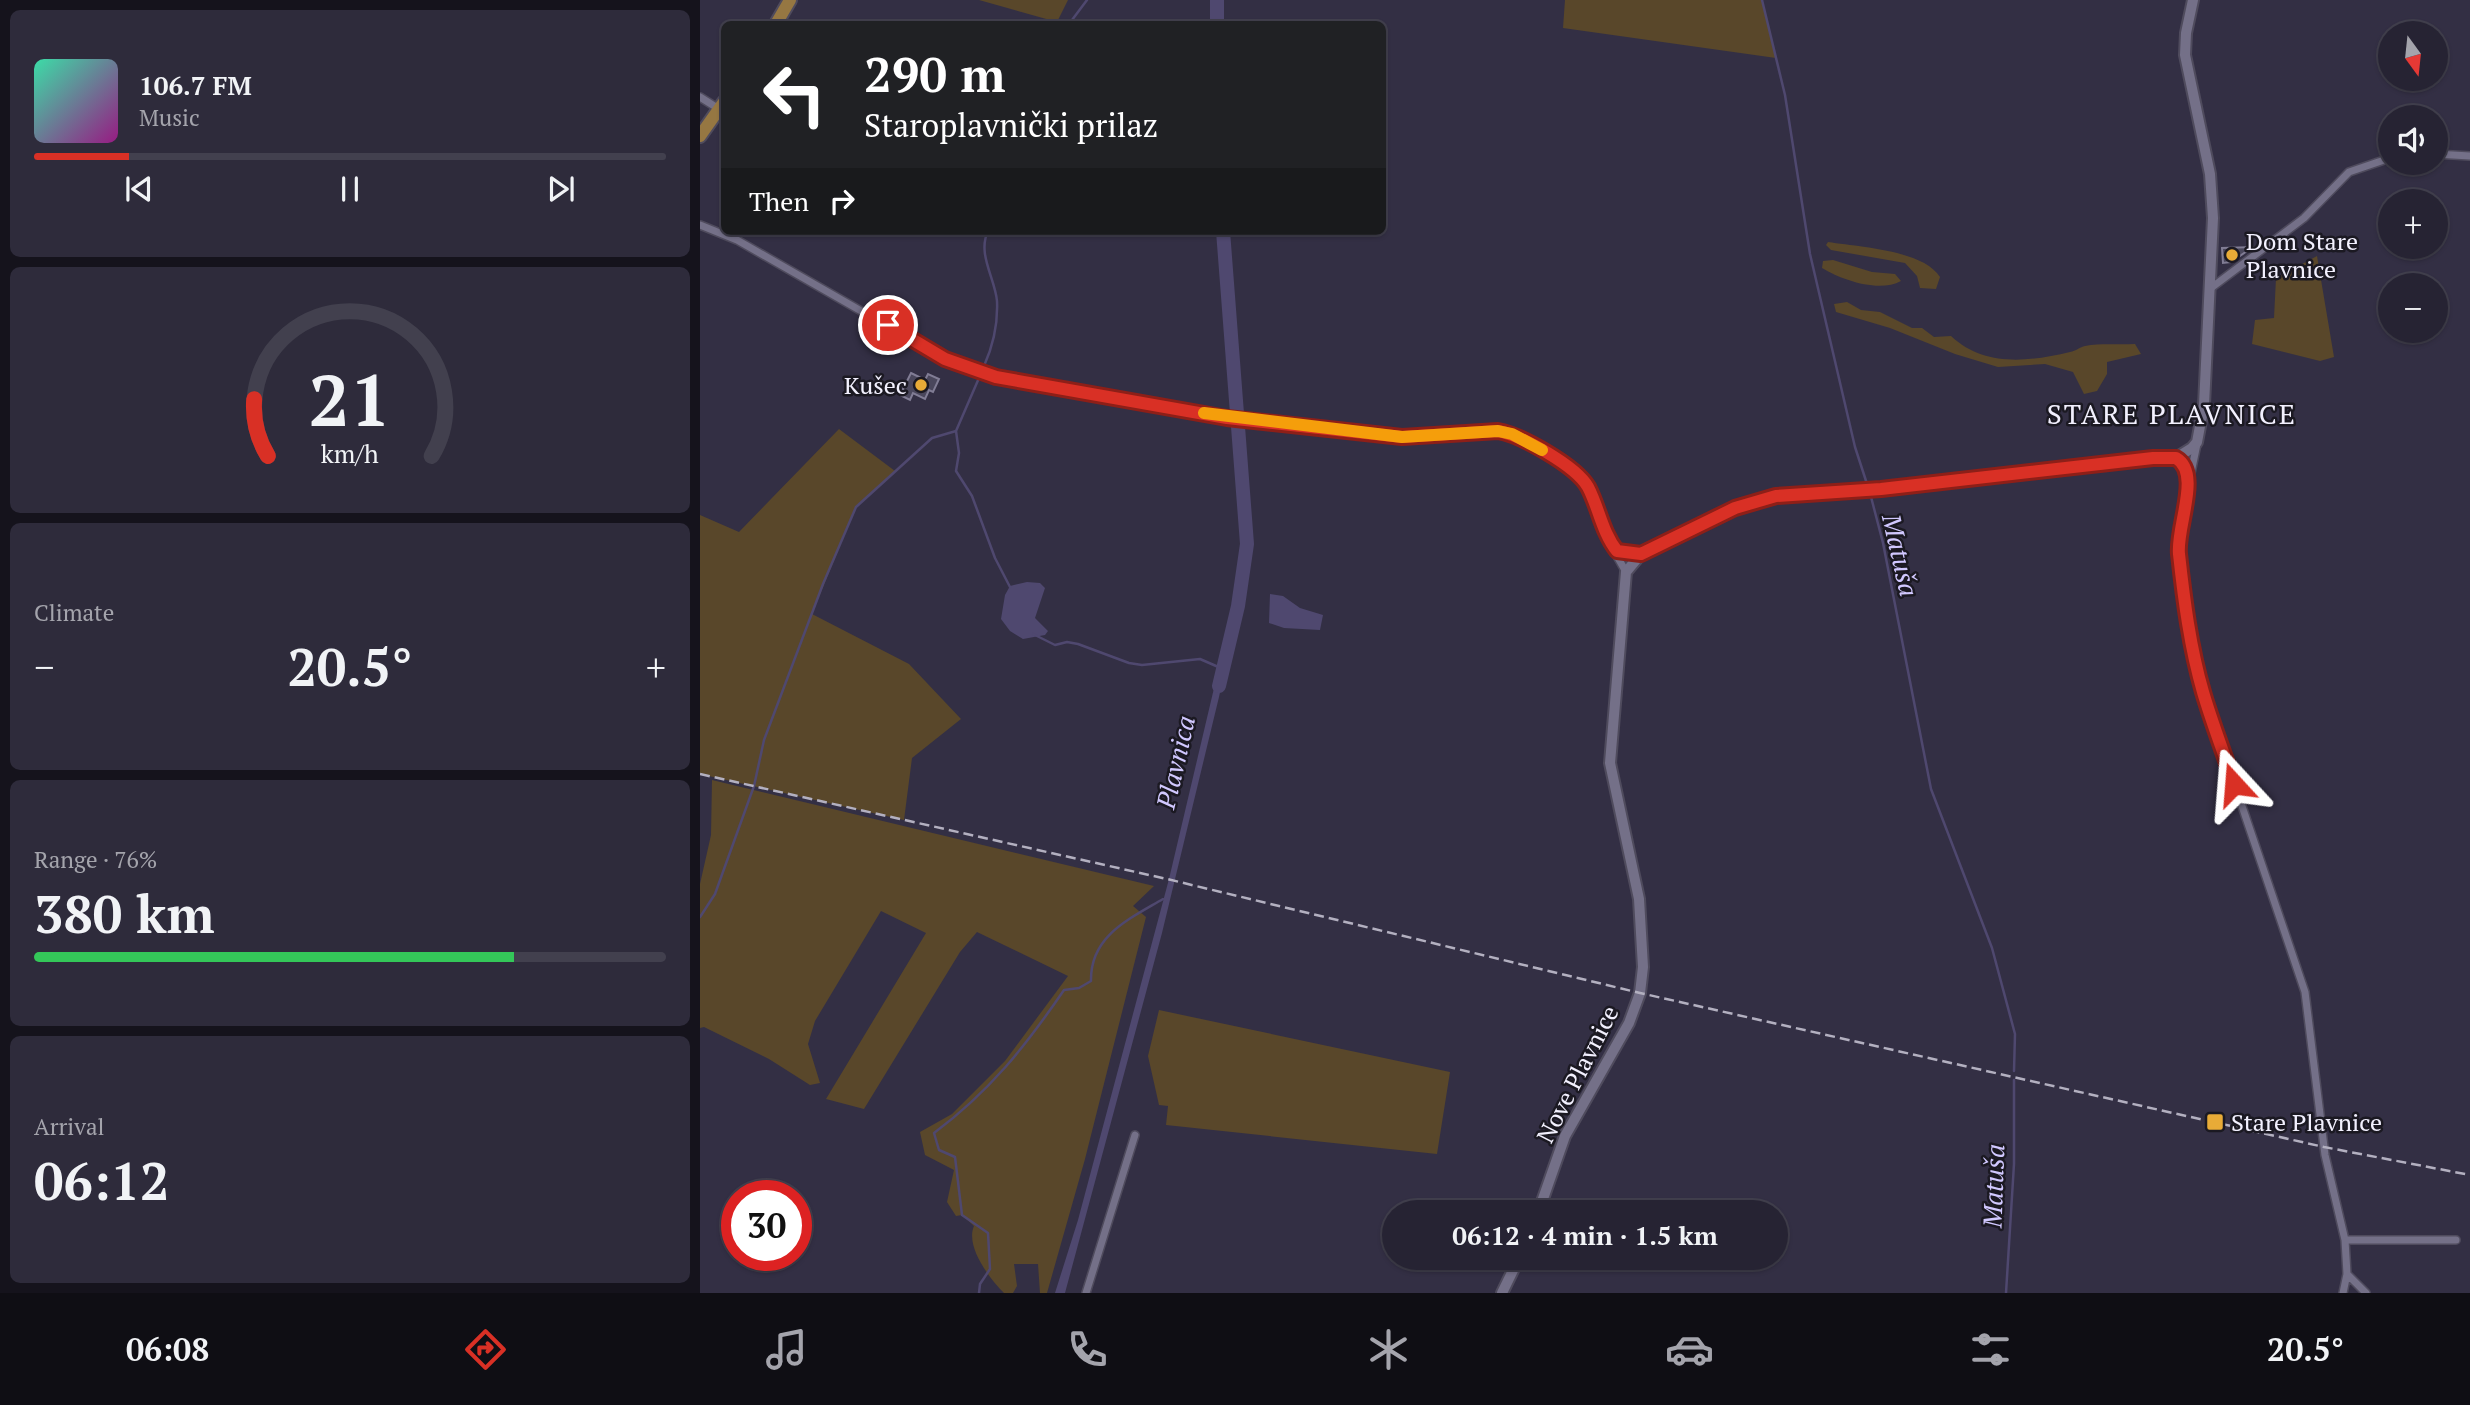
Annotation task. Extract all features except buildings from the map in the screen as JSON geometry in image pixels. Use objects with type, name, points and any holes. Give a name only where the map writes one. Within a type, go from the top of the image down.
[{"type":"main road","points":[[778,21],[790,0]]},
{"type":"main road","points":[[700,136],[721,107]]},
{"type":"street","points":[[2193,0],[2186,33],[2185,55],[2210,174],[2213,218],[2211,288],[2204,405],[2177,540],[2186,614],[2203,691],[2305,992],[2324,1147],[2345,1240],[2347,1274],[2343,1293]]},
{"type":"street","points":[[700,97],[721,106]]},
{"type":"street","points":[[2448,155],[2470,156]]},
{"type":"street","points":[[2211,288],[2304,218],[2349,172],[2378,162]]},
{"type":"street","points":[[700,225],[721,234]]},
{"type":"street","points":[[725,235],[945,359],[996,377],[1251,421],[1402,437],[1498,431],[1512,434],[1548,453],[1586,483],[1609,542],[1617,551],[1626,572],[1641,554],[1735,508],[1776,496],[1881,489],[2153,458],[2176,458],[2186,454],[2197,442]]},
{"type":"street","points":[[2176,458],[2187,468],[2189,478]]},
{"type":"street","points":[[1617,551],[1641,554]]},
{"type":"street","name":"Nove Plavnice","points":[[1543,1200],[1565,1136],[1629,1023],[1640,993],[1643,967],[1639,899],[1610,764],[1626,572]]},
{"type":"street","points":[[1086,1293],[1135,1135]]},
{"type":"street","points":[[2345,1240],[2456,1240]]},
{"type":"street","points":[[1502,1293],[1513,1270]]},
{"type":"street","points":[[2347,1274],[2366,1293]]},
{"type":"shaded area","points":[[979,0],[1068,0],[1058,21]]},
{"type":"shaded area","points":[[1565,0],[1762,0],[1776,58],[1563,28]]},
{"type":"shaded area","points":[[1828,242],[1889,251],[1920,261],[1940,277],[1936,289],[1920,288],[1917,276],[1905,263],[1831,250],[1826,245]]},
{"type":"shaded area","points":[[2317,256],[2334,357],[2320,361],[2252,344],[2255,320],[2274,318],[2276,278]]},
{"type":"shaded area","points":[[1833,260],[1872,272],[1895,274],[1901,281],[1882,286],[1850,281],[1822,268],[1823,261]]},
{"type":"shaded area","points":[[1847,302],[1861,310],[1880,312],[1912,328],[1922,328],[1934,337],[1951,336],[1964,346],[1992,357],[2023,360],[2103,344],[2135,344],[2141,354],[2107,362],[2107,374],[2097,391],[2084,394],[2073,372],[2045,364],[1998,367],[1955,354],[1890,328],[1836,312],[1834,304]]},
{"type":"shaded area","points":[[839,429],[895,471],[856,507],[812,614],[909,664],[961,719],[912,758],[904,820],[700,774],[700,515],[739,532]]},
{"type":"shaded area","points":[[1027,582],[1040,583],[1045,588],[1035,618],[1048,631],[1045,635],[1023,639],[1010,631],[1001,619],[1005,595],[1010,586]]},
{"type":"shaded area","points":[[1270,594],[1283,596],[1300,608],[1323,615],[1320,630],[1284,628],[1269,623]]},
{"type":"shaded area","points":[[1219,667],[1225,669],[1219,697],[1162,933],[1065,1293],[1055,1293],[1078,1220],[1169,879]]},
{"type":"shaded area","points":[[712,780],[1154,886],[1133,906],[1146,917],[1085,1159],[1047,1293],[1040,1293],[1038,1264],[1014,1264],[1017,1286],[1013,1293],[1004,1293],[992,1280],[976,1253],[972,1234],[974,1226],[962,1215],[956,1216],[947,1202],[954,1170],[925,1155],[920,1132],[952,1114],[1005,1061],[1068,976],[977,932],[960,952],[864,1109],[826,1099],[926,933],[881,911],[815,1021],[808,1044],[820,1083],[810,1085],[769,1059],[704,1027],[700,1028],[700,884],[711,835]]},
{"type":"shaded area","points":[[1159,1010],[1450,1072],[1437,1154],[1166,1125],[1168,1106],[1159,1105],[1148,1056]]},
{"type":"waterway","points":[[1071,21],[1087,0]]},
{"type":"waterway","name":"Plavnica","points":[[1217,0],[1217,21]]},
{"type":"waterway","name":"Matuša","points":[[1762,0],[1785,95],[1810,254],[1855,447],[1868,487]]},
{"type":"waterway","points":[[984,366],[994,334],[997,309],[996,292],[985,257],[987,235]]},
{"type":"waterway","name":"Plavnica","points":[[1219,686],[1238,606],[1247,544],[1223,235]]},
{"type":"waterway","points":[[979,378],[956,431],[959,453],[956,471],[972,496],[995,558],[1010,587]]},
{"type":"waterway","points":[[700,917],[715,894],[754,786],[764,740],[823,584],[856,507],[932,438],[956,431]]},
{"type":"waterway","name":"Matuša","points":[[1870,493],[1883,543],[1931,789],[1992,948],[2015,1034],[2014,1071]]},
{"type":"waterway","points":[[1033,634],[1055,645],[1067,642],[1078,644],[1129,663],[1142,665],[1200,659],[1223,669]]},
{"type":"waterway","points":[[979,1293],[980,1284],[990,1269],[988,1233],[962,1215],[955,1157],[939,1150],[934,1133],[1005,1068],[1064,990],[1079,988],[1091,981],[1092,965],[1104,941],[1125,922],[1163,899]]},
{"type":"waterway","name":"Matuša","points":[[2006,1293],[2014,1164],[2014,1080]]},
{"type":"railway","points":[[700,774],[1167,879],[1640,993],[2324,1147],[2470,1175]]},
{"type":"slow traffic","points":[[1204,413],[1251,421],[1402,437],[1498,431],[1512,434],[1542,450]]},
{"type":"place","name":"Dom Stare Plavnice","points":[[2232,255]]},
{"type":"place","name":"Kušec","points":[[921,385]]},
{"type":"place","name":"Stare Plavnice","points":[[2215,1122]]},
{"type":"district","name":"STARE PLAVNICE","points":[[2172,413]]},
{"type":"route","points":[[888,325],[945,359],[996,377],[1227,418],[1402,437],[1498,431],[1512,434],[1548,453],[1586,483],[1609,542],[1617,551],[1632,554],[1641,554],[1735,508],[1776,496],[1881,489],[2153,458],[2176,458],[2187,468],[2189,478],[2177,540],[2186,614],[2203,691],[2234,784]]}]
